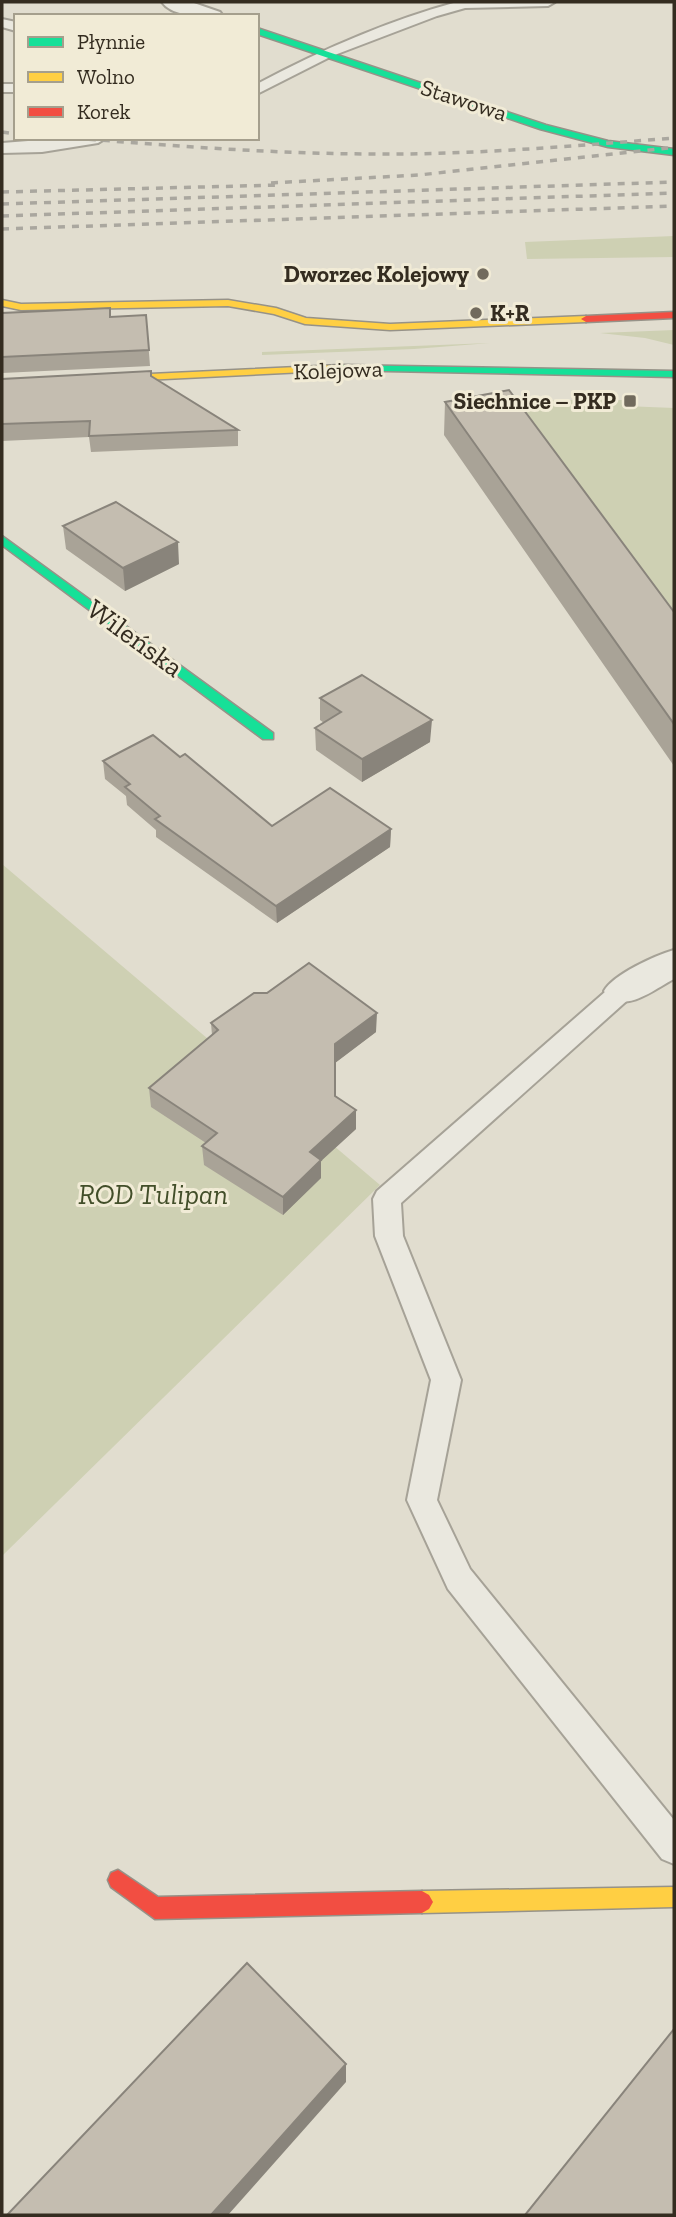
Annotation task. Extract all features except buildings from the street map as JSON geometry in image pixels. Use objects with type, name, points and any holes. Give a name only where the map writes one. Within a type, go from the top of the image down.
[{"type":"street","points":[[172,2],[207,14]]},
{"type":"street","name":"Stawowa","points":[[259,32],[327,52],[476,105],[604,144],[674,152]]},
{"type":"street","points":[[2,303],[21,307],[228,303],[276,312],[305,321],[390,327],[674,315]]},
{"type":"street","name":"Kolejowa","points":[[2,384],[360,367],[674,374]]},
{"type":"street","name":"Wileńska","points":[[2,540],[268,736]]},
{"type":"street","points":[[622,991],[674,963]]},
{"type":"street","points":[[118,1880],[155,1908],[674,1897]]},
{"type":"lane","points":[[259,89],[327,52],[430,7],[548,2]]},
{"type":"lane","points":[[2,148],[42,147],[86,140]]},
{"type":"lane","points":[[622,991],[387,1199],[389,1236],[446,1380],[422,1500],[459,1579],[674,1847]]},
{"type":"green space","points":[[674,236],[674,257],[527,259],[525,242]]},
{"type":"green space","points":[[674,330],[674,345],[645,338],[600,333]]},
{"type":"green space","points":[[490,343],[414,349],[262,355],[262,352]]},
{"type":"green space","points":[[512,400],[623,400],[624,406],[674,408],[674,612]]},
{"type":"green space","name":"ROD Tulipan","points":[[2,864],[380,1185],[2,1556]]},
{"type":"railway","points":[[2,132],[14,134]]},
{"type":"railway","points":[[102,140],[239,150],[404,154],[674,138]]},
{"type":"railway","points":[[271,183],[419,175],[668,148]]},
{"type":"railway","points":[[2,204],[674,182]]},
{"type":"railway","points":[[2,192],[281,185]]},
{"type":"railway","points":[[2,216],[674,193]]},
{"type":"railway","points":[[2,229],[674,206]]},
{"type":"traffic: fast","points":[[259,32],[543,127],[608,144],[674,152]]},
{"type":"traffic: fast","points":[[341,368],[674,374]]},
{"type":"traffic: fast","points":[[2,540],[268,736]]},
{"type":"traffic: slow","points":[[2,303],[21,307],[228,303],[276,311],[305,321],[390,327],[586,319]]},
{"type":"traffic: slow","points":[[2,384],[341,368]]},
{"type":"traffic: slow","points":[[422,1902],[674,1897]]},
{"type":"traffic: jam","points":[[586,319],[674,315]]},
{"type":"traffic: jam","points":[[118,1880],[155,1908],[422,1902]]},
{"type":"place","name":"Dworzec Kolejowy","points":[[483,274]]},
{"type":"place","name":"K+R","points":[[476,313]]},
{"type":"place","name":"Siechnice – PKP","points":[[630,401]]}]
